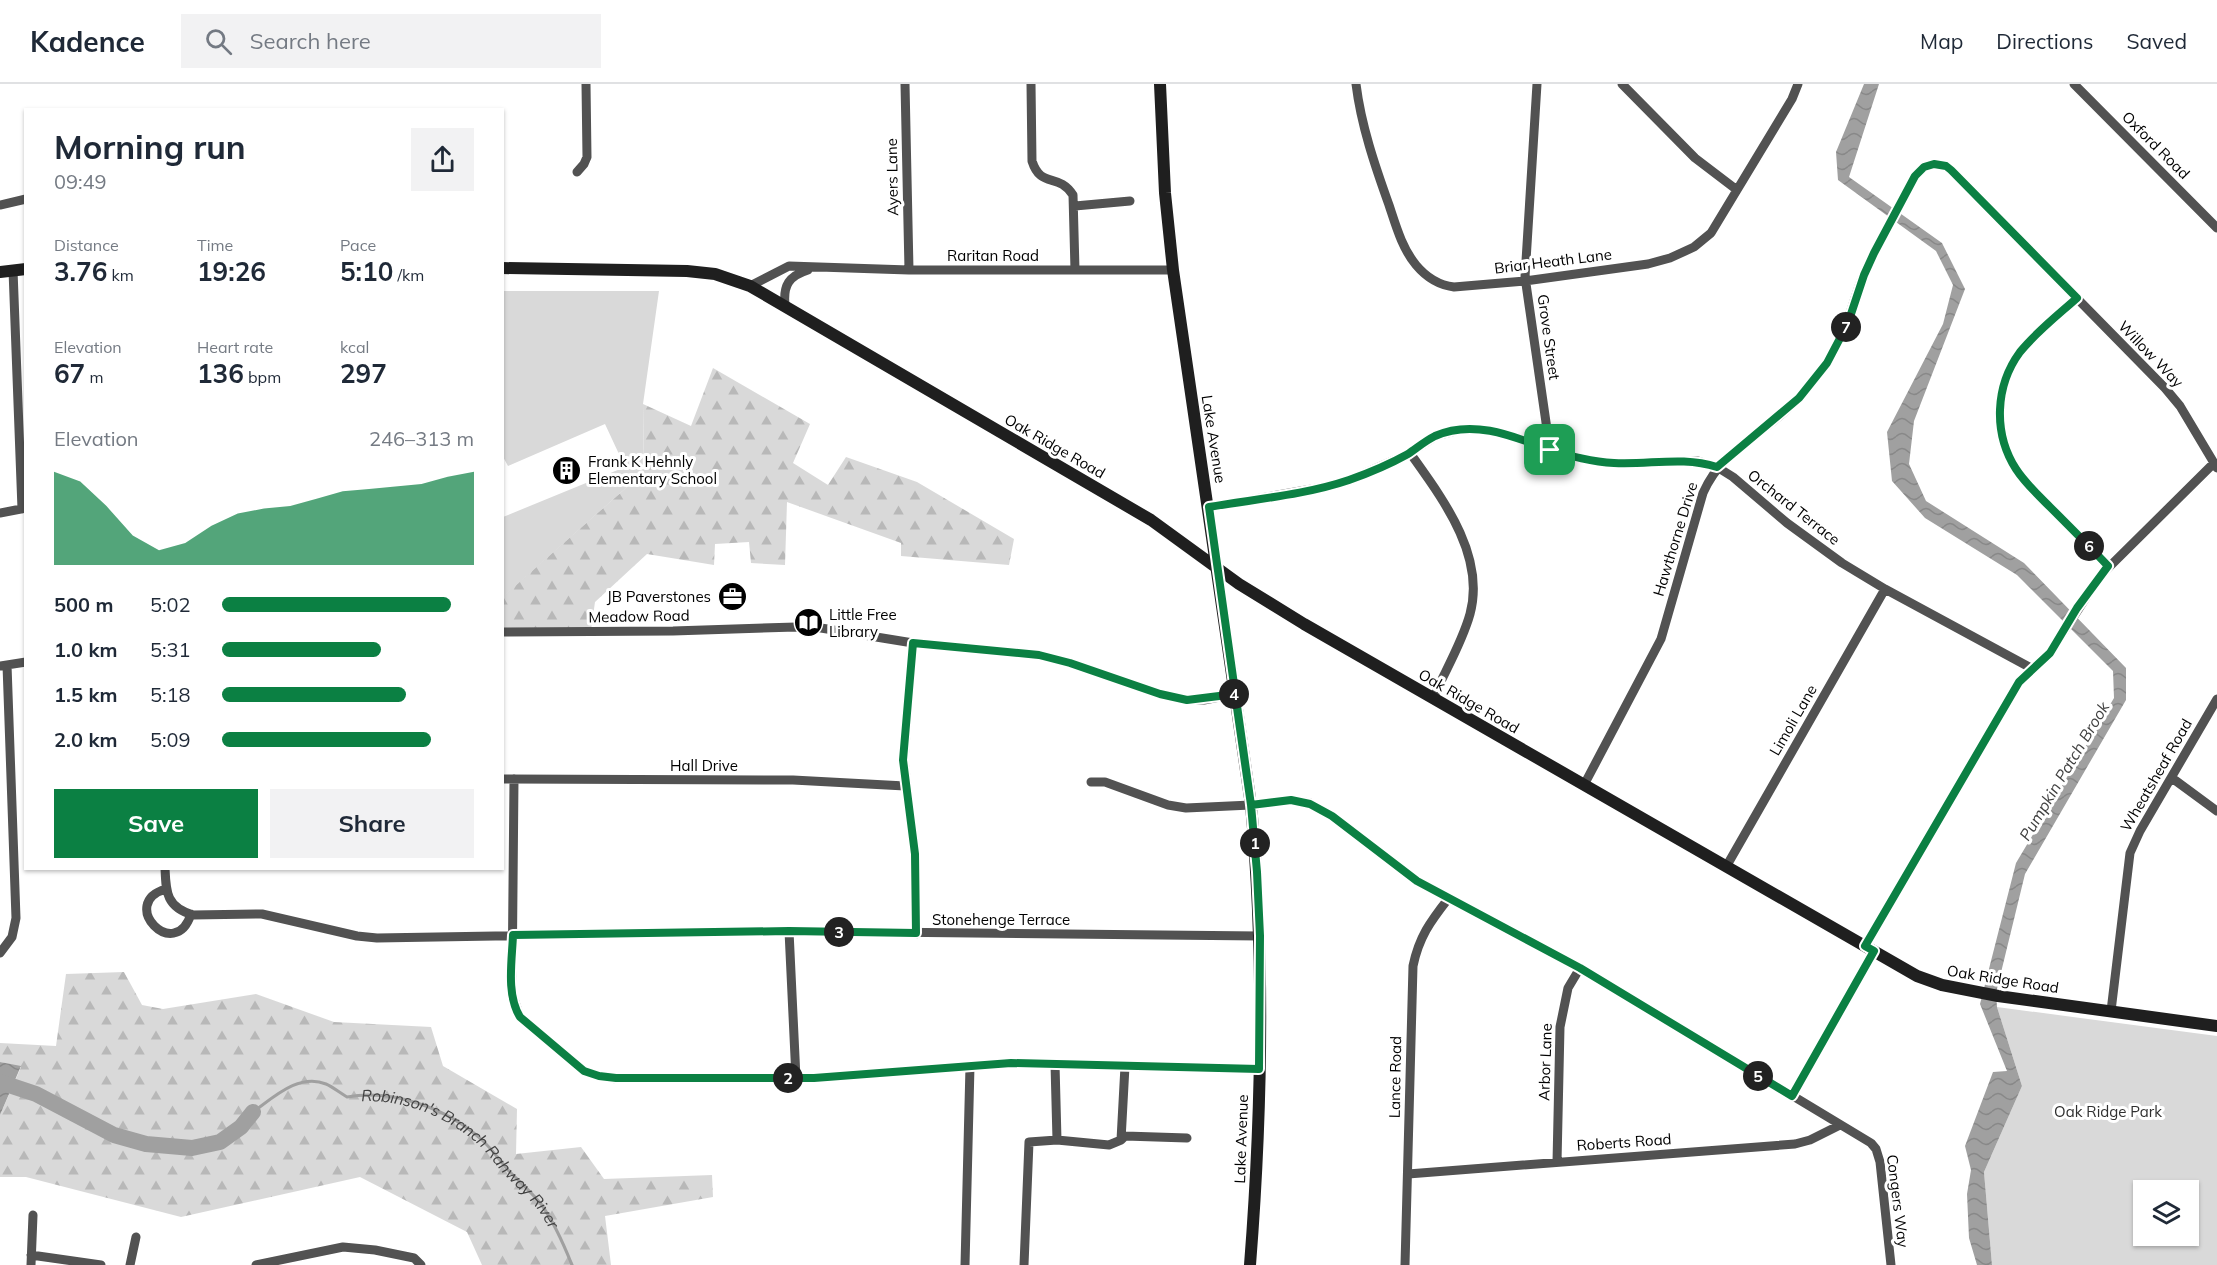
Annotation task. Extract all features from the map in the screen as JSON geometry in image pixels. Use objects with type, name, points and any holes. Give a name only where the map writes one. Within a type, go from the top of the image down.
[{"type":"street","points":[[577,172],[587,157],[586,84]]},
{"type":"street","name":"Ayers Lane","points":[[905,84],[909,270]]},
{"type":"street","points":[[1031,84],[1032,161],[1035,170],[1042,177],[1067,185],[1073,195],[1075,270]]},
{"type":"street","name":"Lake Avenue","points":[[1160,84],[1165,193],[1173,270],[1251,805],[1257,872],[1260,936],[1259,1069],[1250,1265]]},
{"type":"street","name":"Briar Heath Lane","points":[[1356,84],[1358,103],[1378,173],[1401,240],[1414,263],[1429,278],[1443,286],[1454,287],[1648,264],[1694,247],[1711,233],[1792,99],[1798,84]]},
{"type":"street","name":"Grove Street","points":[[1537,84],[1525,280],[1550,450]]},
{"type":"street","points":[[1622,84],[1695,158],[1737,190]]},
{"type":"street","name":"Oxford Road","points":[[2073,84],[2217,228]]},
{"type":"street","name":"Hawthorne Drive","points":[[1584,784],[1661,639],[1703,493],[1717,467],[1799,398],[1827,363],[1848,323],[1864,275],[1915,176],[1924,167],[1934,164],[1946,166],[2050,272]]},
{"type":"street","points":[[0,205],[24,199]]},
{"type":"street","points":[[1075,206],[1130,201]]},
{"type":"street","name":"Raritan Road","points":[[750,286],[789,266],[909,270],[1173,270]]},
{"type":"street","points":[[504,268],[687,271],[716,274],[750,286]]},
{"type":"street","name":"Raritan Road","points":[[785,304],[784,291],[787,282],[795,274],[813,268]]},
{"type":"street","points":[[0,272],[19,270],[24,509],[0,513]]},
{"type":"street","name":"Willow Way","points":[[2050,272],[2165,388],[2180,406],[2215,466]]},
{"type":"street","name":"Oak Ridge Road","points":[[750,286],[785,304],[1151,520],[1218,569],[1297,619],[1906,970],[1928,981],[1998,996],[2217,1026]]},
{"type":"street","points":[[2077,298],[2029,342],[2015,359],[2003,388],[2000,410],[2001,431],[2011,462],[2023,480],[2108,566]]},
{"type":"street","name":"Orchard Terrace","points":[[1209,507],[1323,487],[1349,480],[1410,453],[1436,436],[1454,430],[1493,431],[1582,459],[1615,463],[1698,461],[1717,467],[1733,477],[1842,563],[2031,669]]},
{"type":"street","points":[[1410,453],[1457,527],[1468,552],[1473,574],[1474,593],[1470,614],[1432,698]]},
{"type":"street","points":[[1792,1096],[1869,949],[2019,682],[2050,653],[2077,608],[2108,566],[2215,466]]},
{"type":"street","name":"Limoli Lane","points":[[1726,867],[1885,589]]},
{"type":"street","name":"Meadow Road","points":[[504,632],[821,628],[913,643],[1039,655],[1070,663],[1160,694],[1187,700],[1235,694]]},
{"type":"street","points":[[913,643],[903,760],[915,854],[916,933]]},
{"type":"street","points":[[0,953],[12,937],[16,918],[3,666],[24,662]]},
{"type":"street","name":"Wheatsheaf Road","points":[[2111,1011],[2130,852],[2217,699]]},
{"type":"street","points":[[2172,778],[2217,811]]},
{"type":"street","name":"Hall Drive","points":[[504,779],[793,780],[905,786]]},
{"type":"street","points":[[514,779],[512,993],[516,1011],[520,1017],[584,1071],[616,1078],[796,1078],[875,1075],[1011,1063],[1259,1069]]},
{"type":"street","name":"Congers Way","points":[[1091,782],[1106,782],[1168,805],[1186,808],[1251,805],[1291,800],[1310,804],[1332,816],[1417,881],[1580,968],[1871,1143],[1878,1155],[1891,1265]]},
{"type":"street","points":[[165,870],[166,889],[172,902],[178,909],[191,914],[185,927],[168,933],[156,929],[148,917],[148,904],[157,893],[166,889]]},
{"type":"street","name":"Lance Road","points":[[1405,1265],[1413,966],[1417,945],[1448,899]]},
{"type":"street","name":"Stonehenge Terrace","points":[[191,914],[262,914],[357,936],[377,938],[789,931],[1260,936]]},
{"type":"street","points":[[789,931],[796,1078]]},
{"type":"street","name":"Arbor Lane","points":[[1557,1162],[1560,1027],[1568,988],[1580,968]]},
{"type":"street","points":[[1055,1064],[1057,1140]]},
{"type":"street","points":[[965,1265],[970,1066]]},
{"type":"street","points":[[1121,1140],[1125,1066]]},
{"type":"street","name":"Roberts Road","points":[[1408,1174],[1796,1144],[1810,1140],[1840,1125]]},
{"type":"street","points":[[1024,1265],[1029,1142],[1057,1140],[1109,1144],[1125,1136],[1187,1138]]},
{"type":"street","points":[[33,1215],[31,1260],[101,1265]]},
{"type":"street","points":[[130,1265],[136,1237]]},
{"type":"street","points":[[256,1265],[330,1249],[355,1247],[414,1258],[421,1265]]},
{"type":"green space","points":[[504,291],[659,291],[643,404],[644,472],[504,596],[504,517],[625,467],[605,424],[508,466],[504,459]]},
{"type":"green space","points":[[713,368],[810,424],[793,463],[828,485],[846,457],[917,482],[1014,539],[1009,565],[901,556],[901,543],[787,502],[785,565],[751,563],[749,542],[715,544],[714,565],[647,554],[595,602],[591,630],[504,631],[504,595],[644,472],[643,404],[691,426]]},
{"type":"green space","points":[[124,972],[142,1005],[163,1009],[256,994],[334,1022],[431,1027],[443,1066],[517,1109],[516,1154],[581,1147],[604,1179],[712,1175],[713,1197],[605,1216],[611,1265],[482,1265],[467,1232],[360,1177],[181,1217],[26,1177],[0,1177],[0,1115],[21,1067],[0,1062],[0,1043],[56,1046],[66,974]]},
{"type":"green space","name":"Oak Ridge Park","points":[[1997,1007],[2217,1036],[2217,1265],[1992,1265],[1984,1172],[2022,1086]]},
{"type":"water","points":[[1864,84],[1879,84],[1849,177],[1942,243],[1965,289],[1914,421],[1909,464],[1926,501],[2024,563],[2126,668],[2126,700],[2025,874],[1996,993],[1997,1007],[2022,1086],[1984,1172],[1992,1265],[1977,1265],[1969,1238],[1967,1194],[1971,1170],[1965,1146],[1993,1072],[2007,1071],[1980,1004],[2016,863],[2114,698],[2113,671],[2017,575],[1925,518],[1892,481],[1887,432],[1943,324],[1953,285],[1936,251],[1838,180],[1836,152]]},
{"type":"water","points":[[0,1062],[21,1066],[0,1115]]},
{"type":"waterway","name":"Robinson's Branch Rahway River","points":[[253,1112],[287,1088],[316,1081],[329,1085],[347,1097],[383,1096],[436,1110],[482,1140],[537,1200],[546,1211],[572,1265]]},
{"type":"waterway","name":"Robinson's Branch Rahway River","points":[[0,1082],[36,1094],[114,1135],[146,1144],[192,1148],[220,1142],[241,1127],[253,1112]]},
{"type":"place","name":"Frank K Hehnly Elementary School","points":[[567,470]]},
{"type":"place","name":"JB Paverstones","points":[[732,596]]},
{"type":"place","name":"Little Free Library","points":[[808,623]]},
{"type":"route","points":[[1550,450],[1493,431],[1454,430],[1436,436],[1410,453],[1349,480],[1323,487],[1209,507],[1251,805],[1257,872],[1260,936],[1259,1069],[1011,1063],[814,1078],[616,1078],[584,1071],[520,1017],[516,1011],[512,993],[513,935],[789,931],[916,933],[915,854],[903,760],[913,643],[1039,655],[1070,663],[1160,694],[1187,700],[1235,694],[1251,805],[1291,800],[1310,804],[1332,816],[1417,881],[1580,968],[1792,1096],[1874,951],[1865,946],[2019,682],[2050,653],[2077,608],[2108,566],[2023,480],[2011,462],[2001,431],[2000,410],[2003,388],[2015,359],[2029,342],[2077,298],[1951,170],[1941,164],[1928,165],[1915,176],[1874,253],[1848,323],[1827,363],[1799,398],[1717,467],[1698,461],[1615,463],[1582,459],[1550,450]]},
{"type":"water label","name":"Pumpkin Patch Brook","points":[[2064,771]]}]
